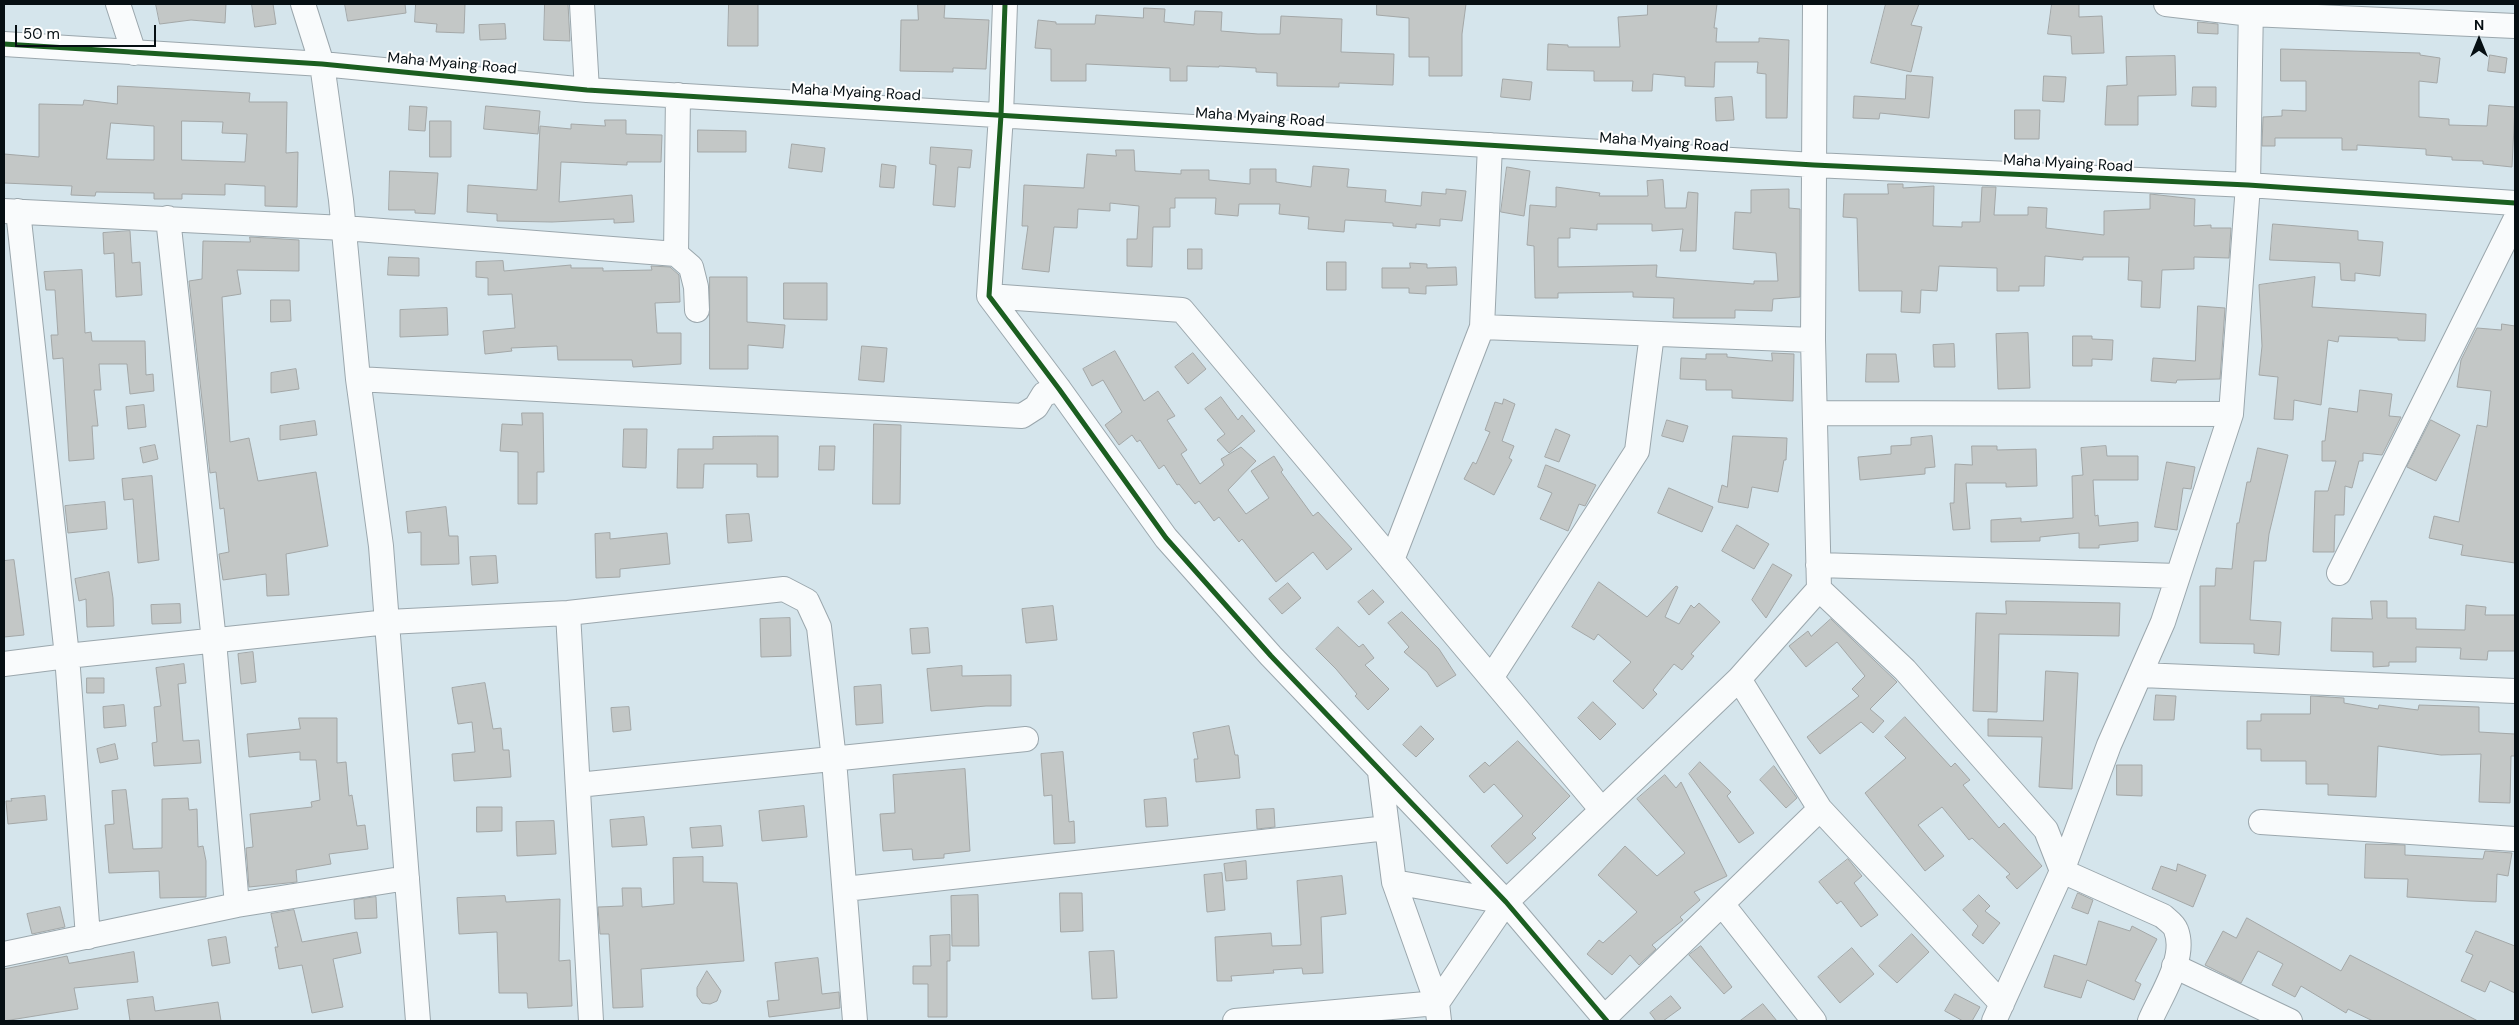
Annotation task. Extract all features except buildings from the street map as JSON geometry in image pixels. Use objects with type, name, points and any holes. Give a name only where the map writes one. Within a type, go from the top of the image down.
[{"type":"street","points":[[118,4],[134,53]]},
{"type":"street","points":[[303,4],[322,64],[344,228],[358,379],[381,546],[418,1021]]},
{"type":"street","points":[[582,4],[587,90]]},
{"type":"street","points":[[1005,4],[1001,115],[989,296],[1059,389],[1166,538],[1218,599],[1380,772],[1506,902],[1605,1020],[1820,808]]},
{"type":"street","points":[[1438,1012],[1506,902],[1740,679],[1819,589],[1813,340],[1815,4]]},
{"type":"street","points":[[2166,4],[2515,26]]},
{"type":"street","points":[[1740,679],[1820,808],[1998,1012],[2062,871],[2109,745],[2163,622],[2231,414],[2248,185],[2251,9]]},
{"type":"street","name":"Maha Myaing Road","points":[[4,44],[322,64],[587,90],[1814,165],[2248,185],[2515,203]]},
{"type":"street","points":[[676,254],[678,95]]},
{"type":"street","points":[[1392,560],[1482,327],[1490,145]]},
{"type":"street","points":[[88,936],[67,656],[11,211],[344,228],[676,254],[691,266],[696,287],[697,310]]},
{"type":"street","points":[[168,218],[214,641],[237,905]]},
{"type":"street","points":[[2339,573],[2515,220]]},
{"type":"street","points":[[989,296],[1182,310],[1602,810]]},
{"type":"street","points":[[1482,327],[1813,340]]},
{"type":"street","points":[[1491,678],[1637,451],[1652,334]]},
{"type":"street","points":[[358,379],[1022,416],[1036,407],[1044,394],[1059,389]]},
{"type":"street","points":[[1815,413],[2231,414]]},
{"type":"street","points":[[1818,565],[2178,576]]},
{"type":"street","points":[[4,664],[388,622],[568,613],[784,589],[807,601],[819,627],[834,760],[855,1021]]},
{"type":"street","points":[[1819,589],[1905,670],[2046,830],[2062,871],[2163,916],[2176,928],[2180,946],[2174,966],[2150,1021]]},
{"type":"street","points":[[568,613],[590,1021]]},
{"type":"street","points":[[2141,675],[2515,690]]},
{"type":"street","points":[[578,786],[1026,739]]},
{"type":"street","points":[[1380,772],[1394,882],[1438,1012]]},
{"type":"street","points":[[2261,822],[2515,839]]},
{"type":"street","points":[[845,889],[1387,828]]},
{"type":"street","points":[[4,954],[237,905],[407,878]]},
{"type":"street","points":[[1394,882],[1506,902]]},
{"type":"street","points":[[1722,904],[1814,1021]]},
{"type":"street","points":[[2174,966],[2290,1021]]},
{"type":"street","points":[[1235,1021],[1438,1012]]},
{"type":"cycle path","points":[[1005,4],[1001,115],[989,296],[1059,389],[1166,538],[1271,656],[1506,902],[1607,1021]]},
{"type":"cycle path","points":[[4,44],[322,64],[587,90],[1814,165],[2248,185],[2515,203]]}]
